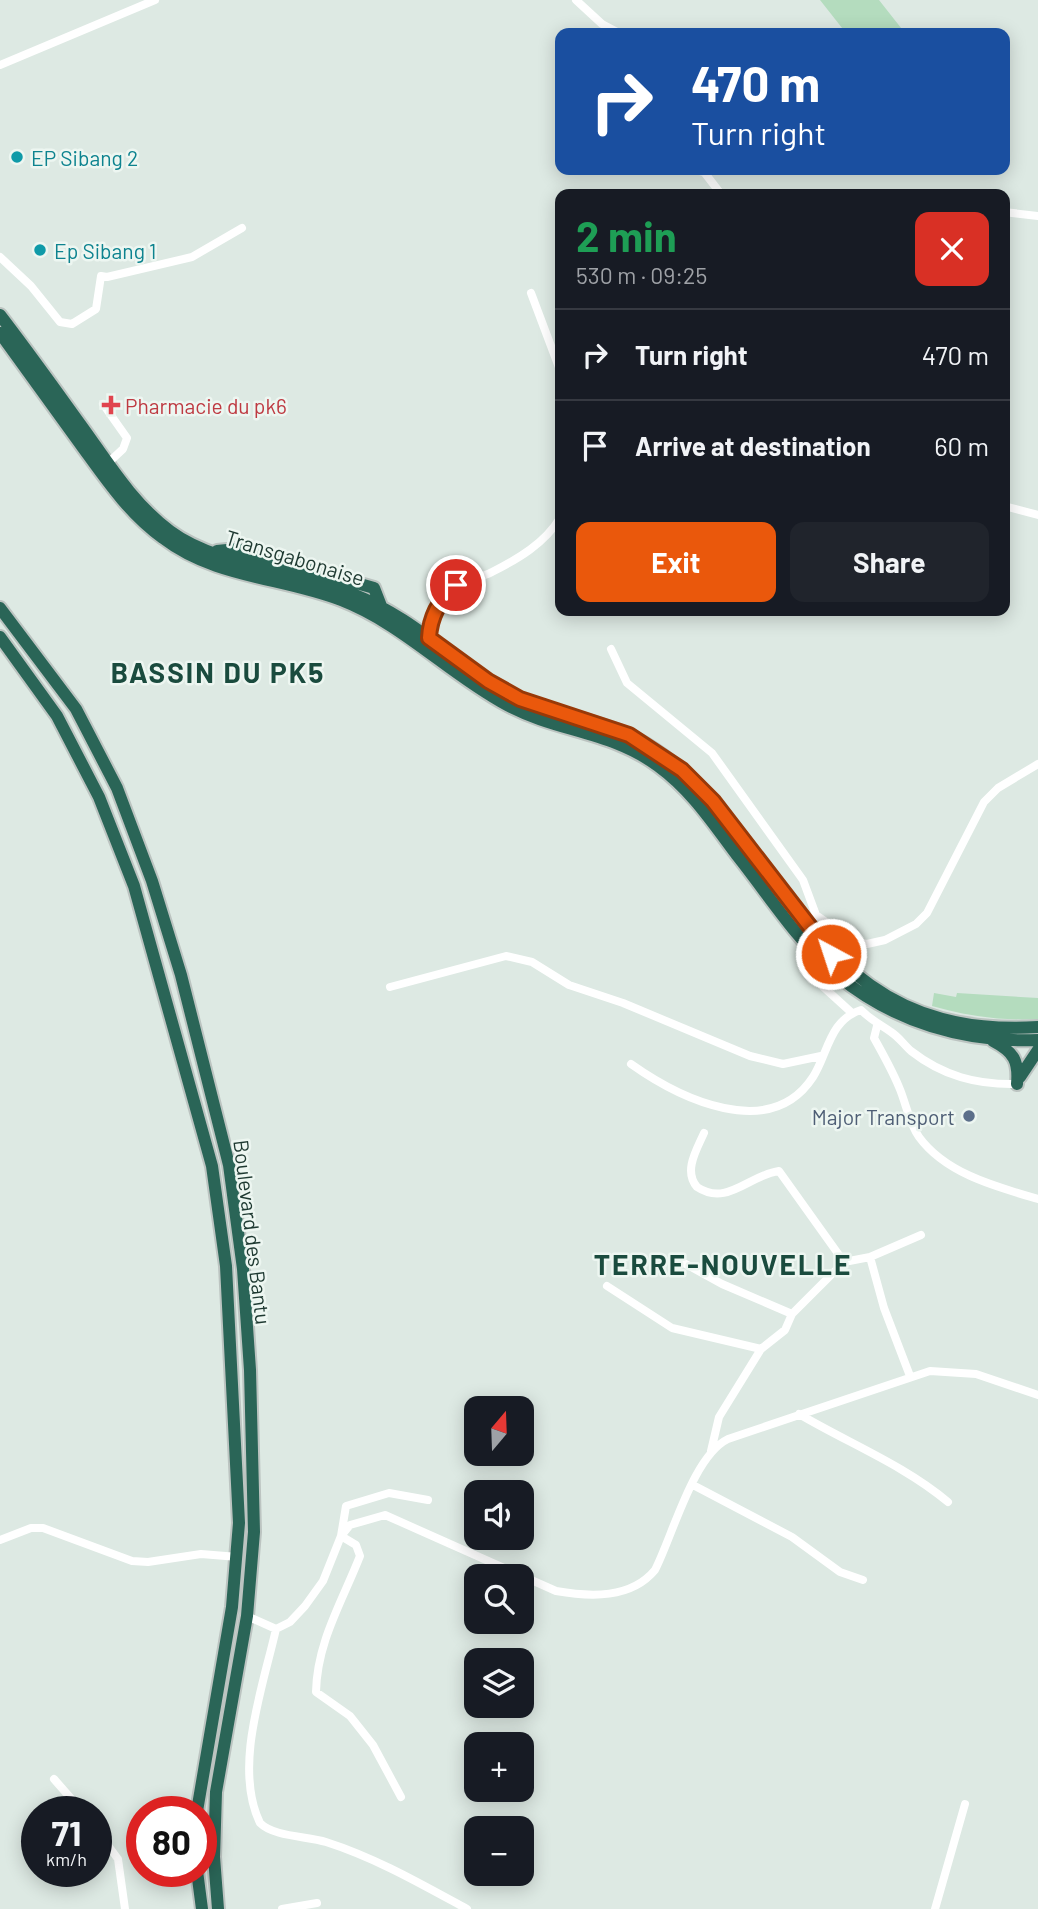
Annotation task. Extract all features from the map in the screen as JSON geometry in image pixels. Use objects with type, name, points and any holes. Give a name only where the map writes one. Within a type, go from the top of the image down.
[{"type":"highway","name":"Transgabonaise","points":[[0,315],[108,463],[152,517],[172,533],[213,552],[336,587],[381,606],[488,681],[520,699],[629,735],[682,770],[713,801],[804,922],[831,954],[862,982],[907,1005],[976,1027],[1038,1027]]},
{"type":"highway","name":"Transgabonaise","points":[[0,333],[101,472],[134,513],[164,540],[189,556],[212,566],[327,596],[362,609],[383,620],[511,707],[554,724],[608,738],[642,755],[694,797],[804,940],[837,975],[863,995],[932,1027],[993,1041],[1038,1040]]},
{"type":"highway","name":"Boulevard des Bantu","points":[[0,608],[76,709],[117,788],[152,881],[181,975],[229,1164],[243,1269],[250,1370],[254,1532],[247,1616],[216,1792],[214,1857],[218,1909]]},
{"type":"highway","name":"Boulevard des Bantu","points":[[0,637],[57,716],[104,810],[134,886],[212,1166],[226,1266],[238,1557],[199,1796]]},
{"type":"highway","points":[[993,1041],[1015,1056],[1018,1066],[1017,1084]]},
{"type":"highway","points":[[1017,1084],[1038,1050]]},
{"type":"highway","points":[[199,1887],[202,1909]]},
{"type":"street","points":[[0,65],[155,0]]},
{"type":"street","points":[[576,0],[610,28]]},
{"type":"street","points":[[706,175],[717,189]]},
{"type":"street","points":[[1010,213],[1038,216]]},
{"type":"street","points":[[0,257],[31,286],[60,322],[72,324],[96,309],[101,276],[128,273],[192,257],[242,228]]},
{"type":"street","points":[[531,293],[555,357]]},
{"type":"street","points":[[103,404],[127,438],[123,449],[108,463]]},
{"type":"street","points":[[1010,508],[1038,515]]},
{"type":"street","points":[[429,638],[430,626],[443,595],[456,585],[491,573],[541,544],[555,525]]},
{"type":"street","points":[[611,649],[627,683],[712,752],[803,880],[816,915],[852,940],[867,944],[885,940],[916,924],[936,899],[984,802],[998,789],[1038,764]]},
{"type":"street","points":[[804,922],[816,915]]},
{"type":"street","points":[[390,987],[490,958],[514,958],[532,962],[569,985],[623,1003],[750,1056],[783,1064],[821,1056]]},
{"type":"street","points":[[808,973],[852,1013]]},
{"type":"street","points":[[631,1064],[672,1091],[735,1110],[760,1109],[792,1101],[813,1077],[833,1034],[852,1013],[861,1010],[877,1026],[891,1031],[909,1050],[952,1074],[974,1083],[1017,1084]]},
{"type":"street","points":[[877,1026],[874,1038],[899,1085],[913,1125],[927,1145],[940,1157],[976,1178],[1038,1199]]},
{"type":"street","points":[[704,1133],[692,1163],[691,1174],[696,1186],[715,1194],[731,1192],[779,1171],[844,1262]]},
{"type":"street","points":[[341,1536],[350,1525],[385,1515],[544,1588],[587,1596],[611,1594],[638,1585],[655,1570],[711,1451],[719,1417],[761,1349],[785,1330],[792,1314],[844,1262],[870,1257],[921,1235]]},
{"type":"street","points":[[673,1256],[722,1284],[792,1314]]},
{"type":"street","points":[[870,1257],[884,1308],[910,1376]]},
{"type":"street","points":[[607,1286],[672,1328],[761,1349]]},
{"type":"street","points":[[711,1451],[728,1439],[799,1413],[930,1371],[959,1370],[1038,1395]]},
{"type":"street","points":[[799,1413],[833,1436],[908,1473],[948,1502]]},
{"type":"street","points":[[693,1485],[792,1537],[840,1572],[863,1580]]},
{"type":"street","points":[[247,1616],[261,1620],[266,1627],[276,1629],[290,1622],[323,1581],[341,1536],[346,1506],[350,1503],[389,1493],[428,1500]]},
{"type":"street","points":[[0,1540],[31,1528],[43,1528],[132,1561],[158,1562],[201,1554],[238,1557]]},
{"type":"street","points":[[341,1536],[356,1545],[360,1556],[320,1647],[316,1692],[350,1716],[373,1745],[401,1797]]},
{"type":"street","points":[[276,1629],[248,1758],[250,1787],[260,1823],[266,1828],[303,1835],[395,1869],[467,1909]]},
{"type":"street","points":[[54,1779],[69,1796]]},
{"type":"street","points":[[935,1909],[965,1804]]},
{"type":"street","points":[[112,1851],[118,1859],[125,1909]]},
{"type":"street","points":[[282,1909],[317,1903]]},
{"type":"green space","points":[[820,0],[879,0],[901,28],[842,28]]},
{"type":"green space","points":[[934,993],[956,997],[957,993],[1038,998],[1038,1019],[997,1018],[945,1010],[932,1006]]},
{"type":"place","name":"EP Sibang 2","points":[[17,157]]},
{"type":"place","name":"Ep Sibang 1","points":[[40,250]]},
{"type":"place","name":"Pharmacie du pk6","points":[[111,405]]},
{"type":"place","name":"Major Transport","points":[[969,1116]]},
{"type":"district","name":"BASSIN DU PK5","points":[[218,672]]},
{"type":"district","name":"TERRE-NOUVELLE","points":[[723,1264]]},
{"type":"route","points":[[456,585],[443,595],[430,626],[429,638],[488,681],[520,699],[564,716],[612,728],[666,757],[713,801],[831,954]]}]
